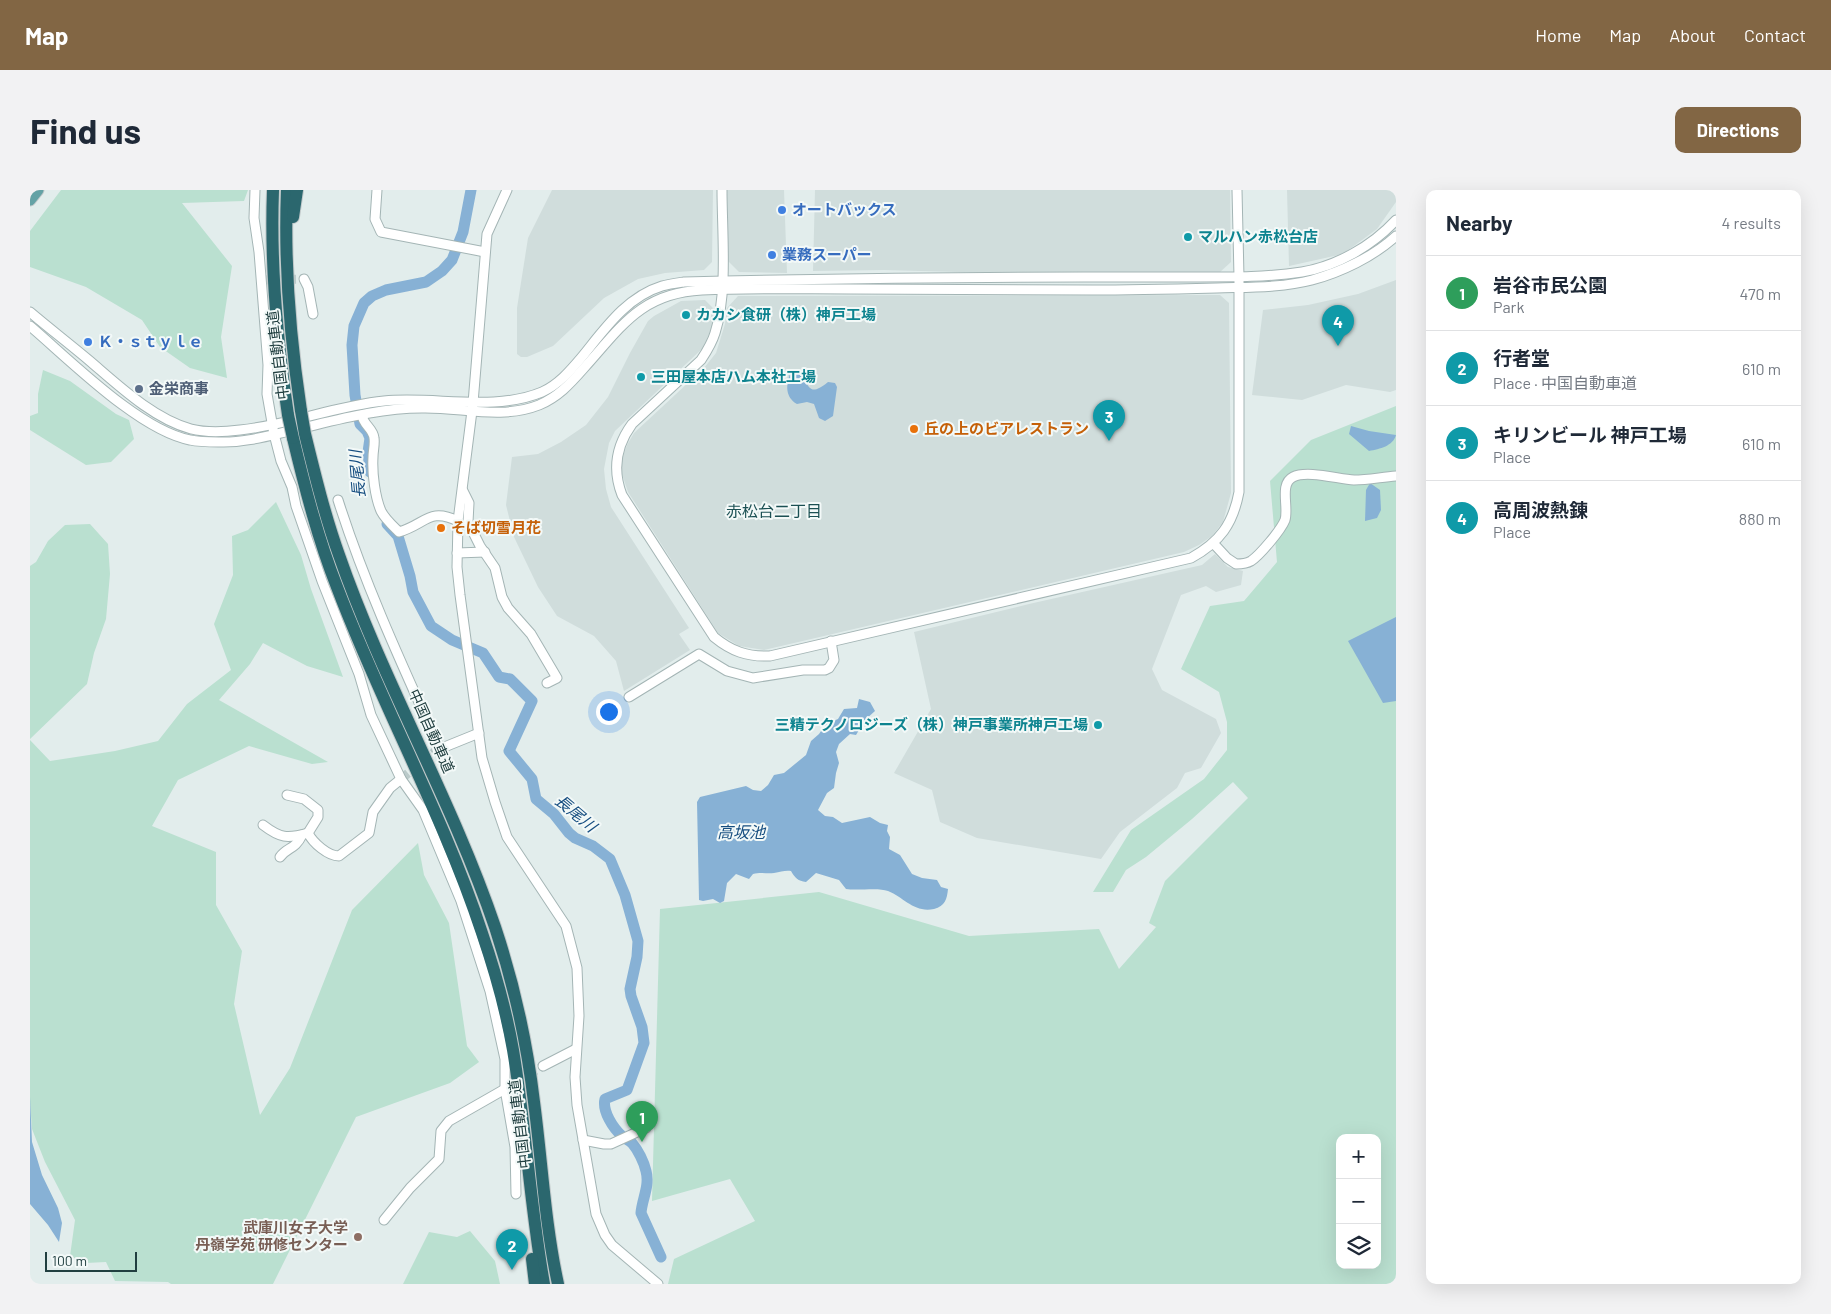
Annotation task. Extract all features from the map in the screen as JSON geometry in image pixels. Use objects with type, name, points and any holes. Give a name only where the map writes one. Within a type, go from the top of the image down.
[{"type":"highway","points":[[266,190],[267,258],[276,321]]},
{"type":"highway","name":"中国自動車道","points":[[273,190],[272,234],[276,321],[288,415],[299,436],[343,565],[384,665],[471,863],[504,957],[520,1017],[529,1066],[545,1201],[558,1284]]},
{"type":"highway","name":"中国自動車道","points":[[286,190],[290,331],[301,412],[299,436],[305,489],[337,587],[372,673],[443,832],[471,900],[492,962],[512,1048],[544,1284]]},
{"type":"highway","points":[[287,269],[296,190]]},
{"type":"highway","points":[[528,1174],[535,1284]]},
{"type":"main road","points":[[30,200],[38,190]]},
{"type":"street","points":[[255,190],[254,218],[259,252],[268,365],[266,394],[281,461],[292,487],[302,524],[322,581],[359,674],[371,715],[401,779],[423,810],[461,901],[490,991],[504,1060],[505,1089],[515,1147],[516,1194]]},
{"type":"street","points":[[377,190],[375,219],[380,232],[485,252]]},
{"type":"street","points":[[507,190],[487,234],[473,407],[458,521],[457,553],[460,595],[482,758],[507,836],[566,926],[577,968],[579,1016],[575,1086],[596,1214],[605,1235],[612,1245],[656,1284]]},
{"type":"street","points":[[722,190],[722,285],[718,320],[708,349],[700,360],[632,424],[625,433],[617,454],[616,476],[625,500],[706,627],[723,644],[745,655],[759,656],[770,656],[1191,558],[1214,544],[1230,522],[1236,508],[1239,492],[1237,190]]},
{"type":"street","points":[[722,285],[1083,277],[1239,277],[1303,272],[1332,264],[1360,250],[1388,229],[1396,220]]},
{"type":"street","points":[[30,326],[118,402],[170,434],[190,440],[222,443],[243,441],[396,409],[473,407],[519,399],[542,392],[566,375],[619,312],[639,296],[662,286],[684,282],[722,285],[1134,290],[1286,285],[1312,280],[1363,259],[1396,236]]},
{"type":"street","points":[[304,279],[308,287],[313,314]]},
{"type":"street","points":[[30,312],[126,392],[165,418],[191,429],[219,432],[273,424],[384,401],[424,400],[473,407]]},
{"type":"street","points":[[362,415],[362,420],[372,432],[374,438],[373,458],[376,492],[381,511],[385,517],[399,532],[412,528],[434,515],[448,516],[458,521]]},
{"type":"street","points":[[1214,544],[1227,558],[1236,564],[1251,561],[1280,529],[1285,519],[1285,490],[1287,482],[1292,477],[1301,475],[1357,480],[1396,476]]},
{"type":"street","points":[[462,491],[469,503],[468,522],[496,568],[502,597],[508,608],[531,634],[558,678],[546,683]]},
{"type":"street","points":[[338,500],[349,535],[388,633],[438,749],[479,734]]},
{"type":"street","points":[[457,553],[485,552]]},
{"type":"street","points":[[629,697],[699,654],[727,671],[753,678],[804,670],[825,670],[829,668],[834,660],[831,641]]},
{"type":"street","points":[[305,834],[327,853],[339,856],[369,833],[373,812],[390,788],[401,779]]},
{"type":"street","points":[[280,857],[298,843],[318,817],[318,810],[304,799],[287,794]]},
{"type":"street","points":[[263,825],[284,837],[305,834]]},
{"type":"street","points":[[543,1066],[576,1049]]},
{"type":"street","points":[[384,1220],[410,1188],[439,1159],[441,1131],[449,1120],[505,1089]]},
{"type":"street","points":[[583,1140],[604,1144],[616,1142],[646,1128],[644,1116]]},
{"type":"shaded area","points":[[552,190],[713,190],[712,262],[704,270],[665,273],[638,279],[604,298],[553,346],[527,357],[521,357],[517,354],[517,308],[528,238]]},
{"type":"shaded area","points":[[727,190],[784,190],[787,273],[739,272],[728,261]]},
{"type":"shaded area","points":[[815,190],[1230,190],[1231,262],[1219,273],[813,271]]},
{"type":"shaded area","points":[[1287,190],[1396,190],[1396,202],[1377,229],[1343,254],[1289,266]]},
{"type":"shaded area","points":[[1396,280],[1396,390],[1390,392],[1346,385],[1302,400],[1252,395],[1263,310],[1308,305],[1358,294]]},
{"type":"shaded area","points":[[1220,295],[1229,303],[1231,493],[1223,522],[1212,536],[1184,552],[764,650],[739,646],[718,633],[628,492],[622,474],[622,459],[634,433],[704,368],[716,353],[725,324],[727,308],[738,296]]},
{"type":"shaded area","points":[[705,300],[714,309],[712,326],[704,347],[615,431],[609,443],[604,469],[606,489],[611,507],[689,628],[679,634],[690,650],[624,691],[616,661],[594,636],[557,616],[538,587],[514,537],[506,505],[512,457],[538,454],[561,442],[586,425],[608,397],[648,321],[681,301]]},
{"type":"shaded area","points":[[1215,554],[1228,567],[1243,571],[1241,585],[1216,592],[1206,586],[1181,595],[1152,669],[1162,690],[1216,719],[1221,733],[1201,768],[1185,773],[1177,788],[1120,832],[1101,859],[977,838],[940,822],[932,790],[894,773],[931,709],[914,632],[1202,565]]},
{"type":"green space","points":[[61,190],[248,190],[244,201],[182,203],[232,266],[221,337],[227,378],[190,368],[160,347],[142,320],[86,287],[30,267],[30,231]]},
{"type":"green space","points":[[43,370],[70,381],[116,414],[129,420],[134,439],[111,462],[86,465],[30,430],[30,416],[38,413],[38,394]]},
{"type":"green space","points":[[1396,406],[1396,1284],[668,1284],[674,1259],[755,1221],[730,1179],[652,1201],[660,909],[819,892],[969,936],[1099,929],[1119,969],[1156,927],[1149,923],[1165,881],[1248,798],[1233,782],[1146,857],[1126,870],[1113,892],[1093,892],[1131,830],[1204,779],[1227,750],[1227,722],[1219,692],[1181,669],[1210,606],[1244,601],[1277,562],[1270,481],[1311,440]]},
{"type":"green space","points":[[276,502],[301,555],[311,589],[343,677],[307,666],[263,643],[250,664],[219,700],[328,762],[312,764],[249,746],[178,780],[152,826],[216,852],[216,905],[242,951],[234,1004],[260,1115],[290,1068],[352,910],[418,843],[424,875],[449,923],[467,1046],[479,1062],[450,1083],[356,1117],[273,1284],[171,1284],[168,1282],[115,1281],[106,1262],[86,1263],[70,1256],[75,1220],[45,1162],[32,1129],[30,1102],[30,740],[50,761],[115,751],[158,741],[187,704],[231,670],[214,624],[233,575],[232,536],[248,530]]},
{"type":"green space","points":[[90,524],[108,544],[110,574],[106,619],[94,653],[87,684],[30,739],[30,566],[36,562],[48,541],[65,525]]},
{"type":"green space","points":[[470,1231],[495,1261],[500,1284],[403,1284],[429,1232],[457,1237]]},
{"type":"water","points":[[795,372],[812,389],[821,387],[828,382],[835,383],[837,387],[833,416],[825,421],[819,418],[814,404],[807,402],[797,404],[790,398],[788,382],[790,374]]},
{"type":"water","points":[[1351,426],[1396,435],[1389,444],[1369,451],[1349,434]]},
{"type":"water","points":[[1370,483],[1380,490],[1381,510],[1377,518],[1365,521],[1366,490]]},
{"type":"water","points":[[1396,617],[1396,701],[1383,703],[1348,641]]},
{"type":"water","name":"高坂池","points":[[859,699],[870,702],[875,711],[865,720],[856,735],[850,734],[839,744],[836,752],[839,763],[834,788],[827,793],[818,810],[825,816],[833,817],[842,823],[870,817],[888,825],[889,849],[900,855],[912,874],[922,878],[937,880],[941,887],[948,889],[943,904],[934,909],[921,909],[888,891],[879,889],[846,889],[839,880],[816,873],[806,882],[803,882],[797,879],[791,871],[753,874],[749,879],[736,874],[727,883],[724,901],[720,903],[713,899],[699,900],[697,802],[700,797],[746,786],[753,790],[761,791],[768,785],[774,775],[784,773],[806,755],[811,741],[826,724],[838,719],[844,709],[857,708]]},
{"type":"water","points":[[30,1097],[32,1142],[42,1175],[58,1208],[62,1223],[59,1242],[48,1225],[30,1204]]},
{"type":"waterway","name":"長尾川","points":[[370,472],[368,452],[370,438],[367,431],[360,424],[355,395],[352,345],[354,326],[364,303],[372,296],[386,290],[426,282],[442,271],[452,260],[463,232],[471,190]]},
{"type":"waterway","name":"長尾川","points":[[387,524],[398,536],[413,592],[431,626],[452,640],[483,653],[499,677],[510,679],[532,701],[509,751],[532,779],[536,799],[554,814],[575,838],[593,846],[610,859],[625,895],[638,941],[637,957],[630,989],[642,1027],[644,1043],[627,1090],[605,1099],[604,1104],[615,1129],[632,1143],[644,1164],[647,1182],[641,1213],[661,1257]]},
{"type":"tunnel","points":[[260,280],[304,279]]},
{"type":"tunnel","points":[[401,779],[437,750]]},
{"type":"tunnel","points":[[505,1089],[543,1066]]},
{"type":"place","name":"オートバックス","points":[[782,210]]},
{"type":"place","name":"マルハン赤松台店","points":[[1188,237]]},
{"type":"place","name":"業務スーパー","points":[[772,255]]},
{"type":"place","name":"カカシ食研（株）神戸工場","points":[[686,315]]},
{"type":"place","name":"Ｋ・ｓｔｙｌｅ","points":[[88,342]]},
{"type":"place","name":"高周波熱錬","points":[[1338,346]]},
{"type":"place","name":"三田屋本店ハム本社工場","points":[[641,377]]},
{"type":"place","name":"金栄商事","points":[[139,389]]},
{"type":"place","name":"丘の上のビアレストラン","points":[[914,429]]},
{"type":"place","name":"キリンビール 神戸工場","points":[[1109,441]]},
{"type":"place","name":"そば切雪月花","points":[[441,528]]},
{"type":"place","name":"三精テクノロジーズ（株）神戸事業所神戸工場","points":[[1098,725]]},
{"type":"place","name":"岩谷市民公園","points":[[642,1142]]},
{"type":"place","name":"武庫川女子大学 丹嶺学苑 研修センター","points":[[358,1237]]},
{"type":"place","name":"行者堂","points":[[512,1270]]},
{"type":"district","name":"赤松台二丁目","points":[[774,511]]}]
